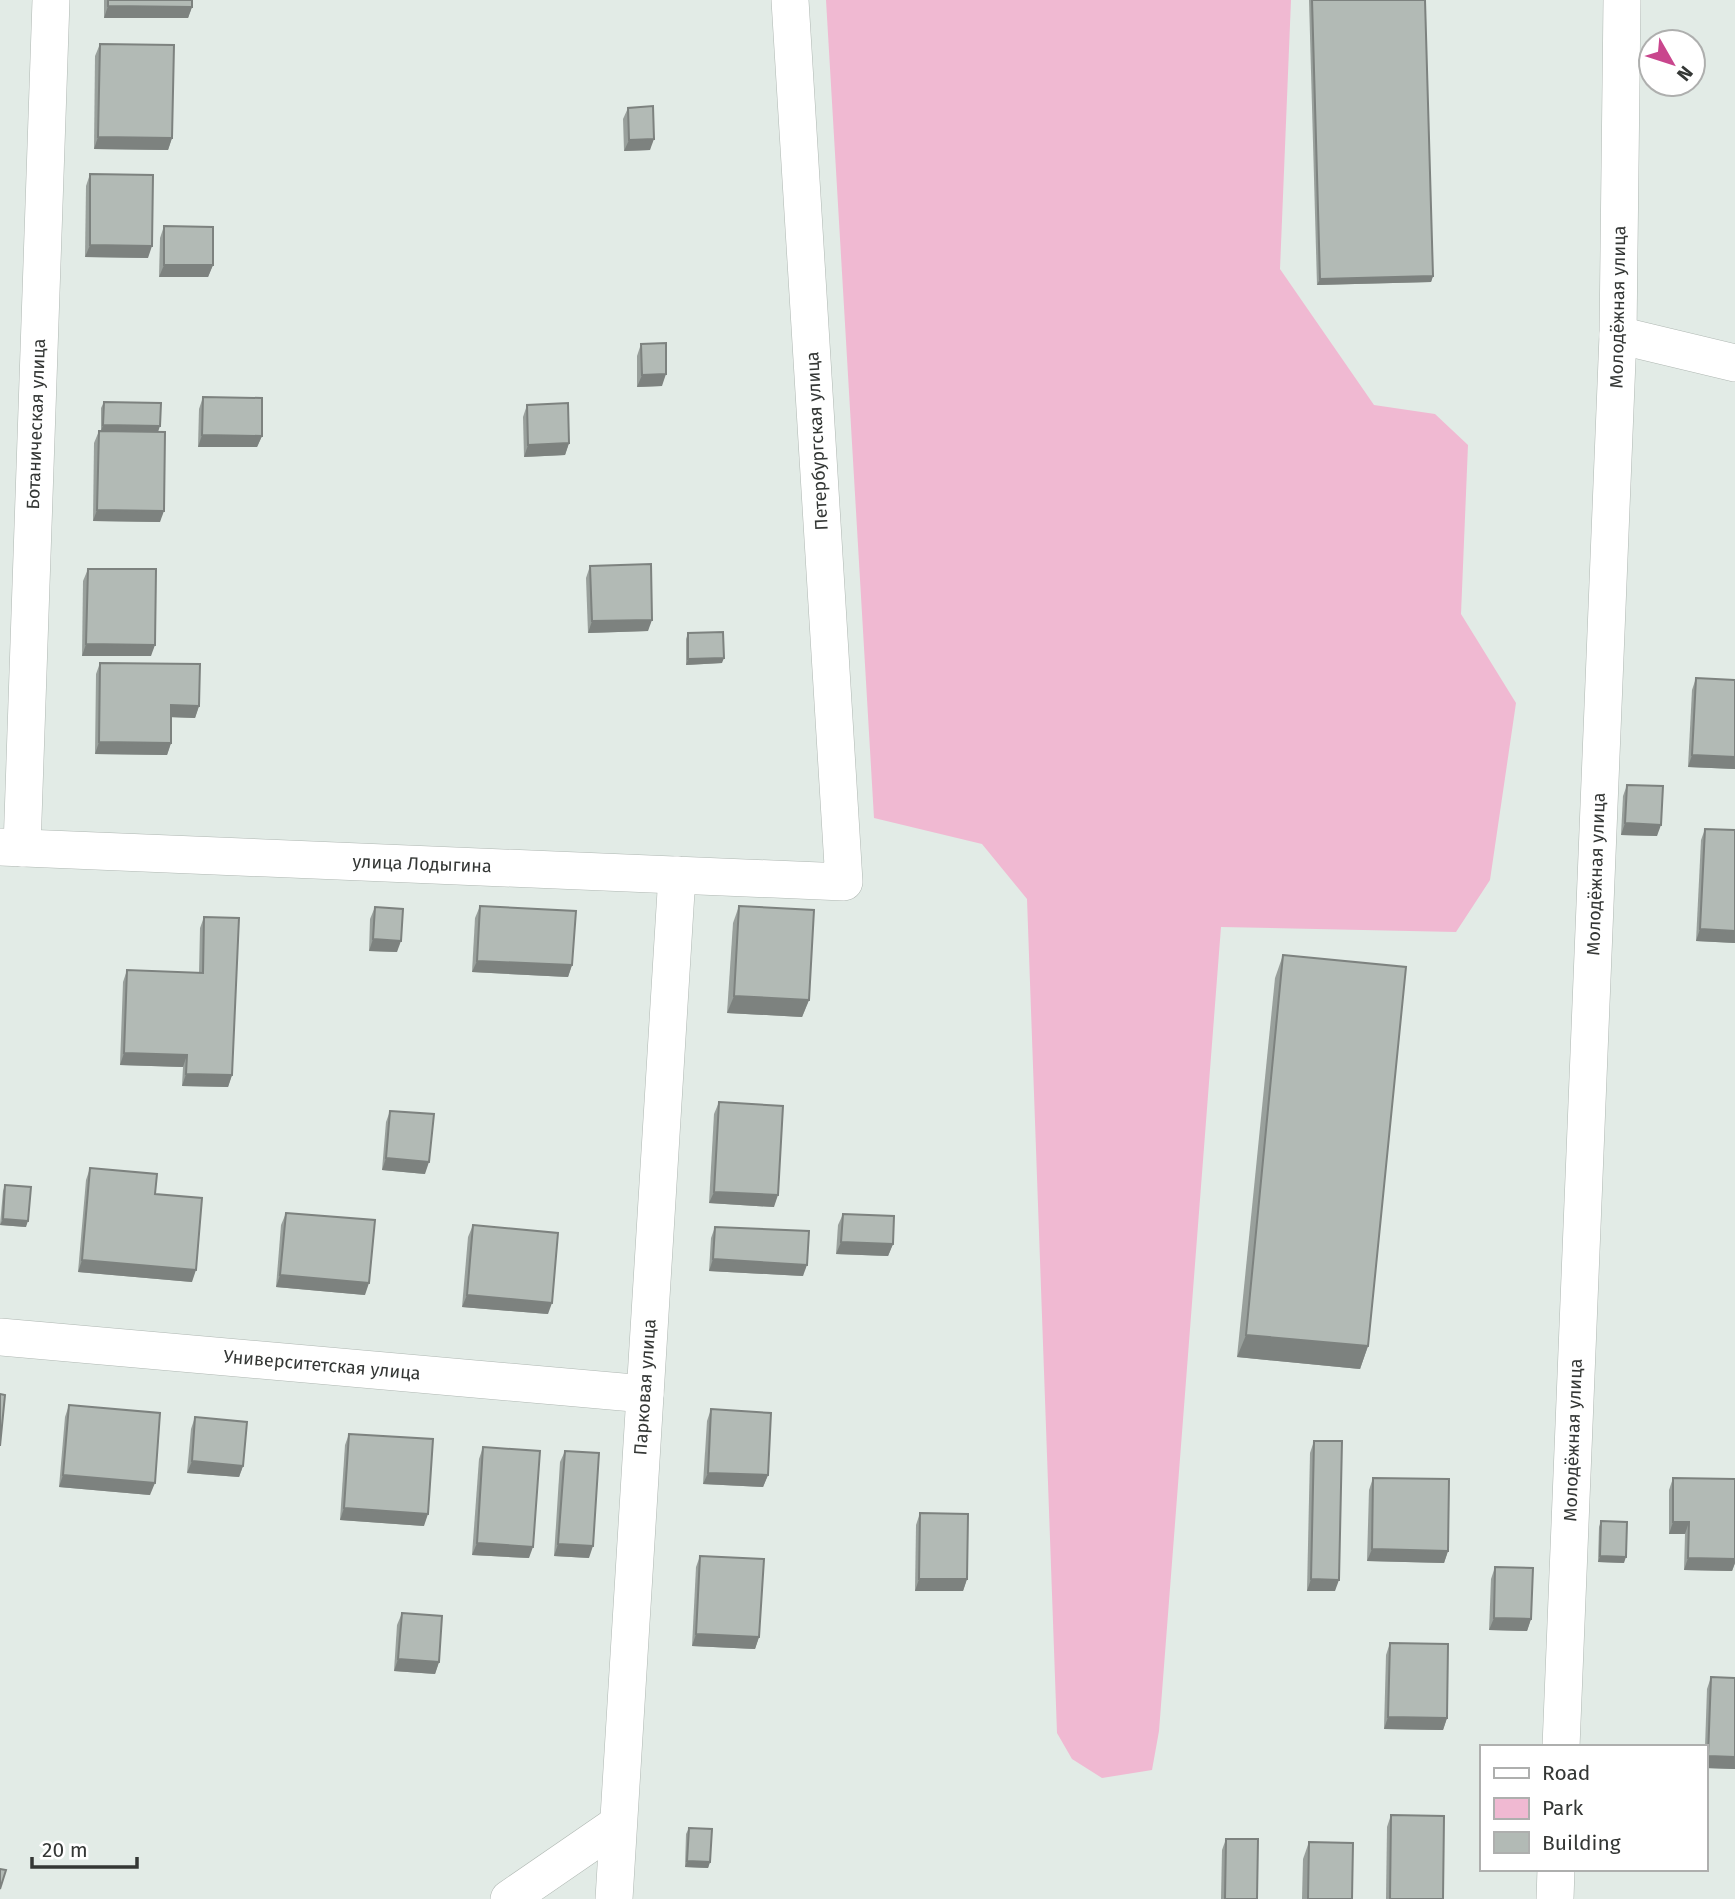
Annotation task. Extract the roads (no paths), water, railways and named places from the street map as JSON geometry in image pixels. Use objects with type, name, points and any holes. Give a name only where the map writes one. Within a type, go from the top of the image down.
[{"type":"street","name":"Ботаническая улица","points":[[11,847],[51,0]]},
{"type":"street","name":"Петербургская улица","points":[[790,0],[844,882]]},
{"type":"street","name":"Молодёжная улица","points":[[1561,1745],[1618,335],[1622,0]]},
{"type":"street","points":[[1618,335],[1735,363]]},
{"type":"street","name":"улица Лодыгина","points":[[11,847],[844,882]]},
{"type":"street","name":"Парковая улица","points":[[614,1899],[677,875]]},
{"type":"street","name":"Университетская улица","points":[[0,1337],[645,1394]]},
{"type":"street","points":[[509,1899],[618,1824]]},
{"type":"street","points":[[1555,1899],[1556,1871]]}]
